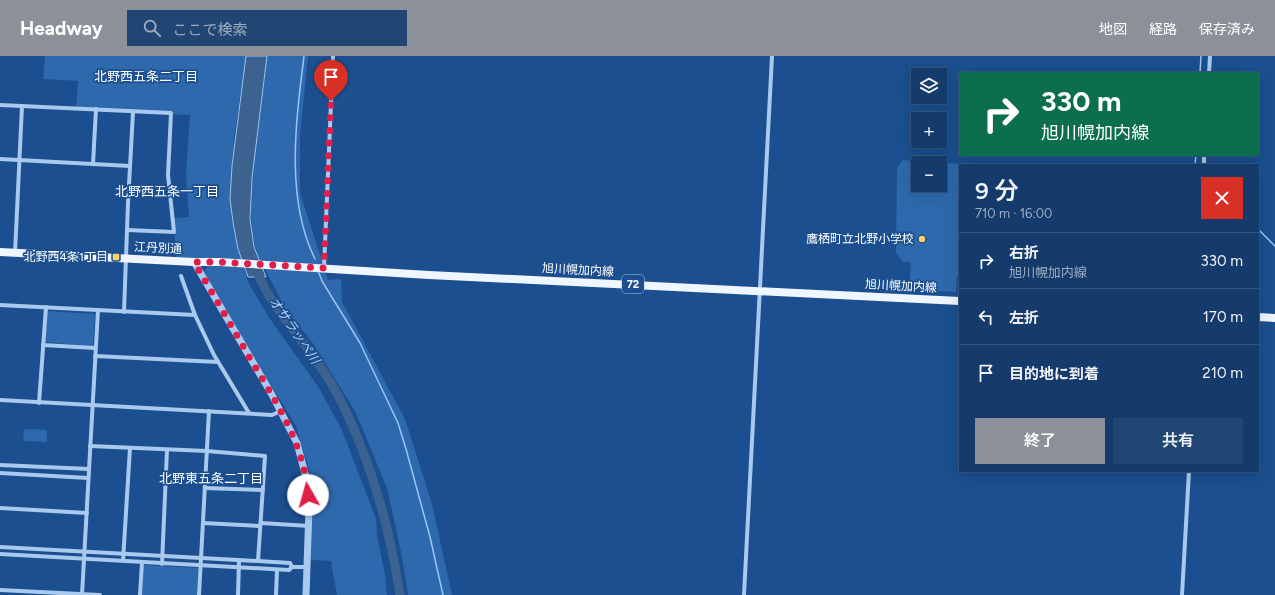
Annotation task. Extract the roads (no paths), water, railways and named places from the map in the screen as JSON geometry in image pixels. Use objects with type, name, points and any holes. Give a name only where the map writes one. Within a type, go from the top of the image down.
[{"type":"main road","name":"江丹別通","points":[[0,252],[194,262]]},
{"type":"main road","name":"旭川幌加内線","points":[[194,262],[219,262],[429,275],[759,290],[959,302]]},
{"type":"main road","points":[[1259,317],[1275,318]]},
{"type":"street","points":[[324,268],[333,56]]},
{"type":"street","points":[[744,595],[772,56]]},
{"type":"street","points":[[1209,72],[1210,56]]},
{"type":"street","points":[[0,105],[171,113],[168,175],[174,232],[127,230]]},
{"type":"street","points":[[15,252],[22,106]]},
{"type":"street","points":[[93,164],[96,109]]},
{"type":"street","points":[[124,312],[130,166],[134,112]]},
{"type":"street","points":[[0,159],[130,166]]},
{"type":"street","points":[[194,262],[281,411],[297,443],[307,481],[309,509],[306,595]]},
{"type":"street","points":[[181,276],[195,315],[218,362],[249,413]]},
{"type":"street","points":[[0,305],[195,315]]},
{"type":"street","points":[[39,403],[46,307]]},
{"type":"street","points":[[82,594],[98,310]]},
{"type":"street","points":[[43,345],[95,348]]},
{"type":"street","points":[[95,356],[218,362]]},
{"type":"street","points":[[0,400],[272,415],[281,411]]},
{"type":"street","points":[[199,595],[209,411]]},
{"type":"street","points":[[90,446],[207,451],[265,456],[258,561]]},
{"type":"street","points":[[123,562],[130,448]]},
{"type":"street","points":[[162,564],[167,450]]},
{"type":"street","points":[[0,465],[89,469]]},
{"type":"street","points":[[1182,595],[1189,472]]},
{"type":"street","points":[[0,473],[88,478]]},
{"type":"street","points":[[205,488],[263,490]]},
{"type":"street","points":[[0,508],[87,513]]},
{"type":"street","points":[[203,523],[309,526]]},
{"type":"street","points":[[0,547],[290,563],[292,567]]},
{"type":"street","points":[[0,554],[278,570],[289,570],[292,567],[307,567]]},
{"type":"street","points":[[238,595],[239,560]]},
{"type":"street","points":[[140,595],[142,562]]},
{"type":"street","points":[[276,595],[278,570]]},
{"type":"street","points":[[0,590],[100,595]]},
{"type":"waterway","points":[[304,56],[296,133],[296,185],[306,235],[315,259]]},
{"type":"waterway","points":[[1200,72],[1201,56]]},
{"type":"waterway","points":[[1195,164],[1196,156]]},
{"type":"waterway","points":[[1259,230],[1275,246]]},
{"type":"waterway","name":"オサラッペ川","points":[[255,266],[262,282],[279,311],[320,366],[335,389],[350,420],[367,463],[381,506],[392,550],[400,595]]},
{"type":"waterway","points":[[319,273],[322,281],[360,343],[398,423],[430,537],[443,595]]},
{"type":"place","name":"鷹栖町立北野小学校","points":[[922,239]]},
{"type":"place","name":"北野西4条1丁目","points":[[116,257]]},
{"type":"district","name":"北野西五条二丁目","points":[[146,76]]},
{"type":"district","name":"北野西五条一丁目","points":[[167,191]]},
{"type":"district","name":"北野東五条二丁目","points":[[211,478]]}]
